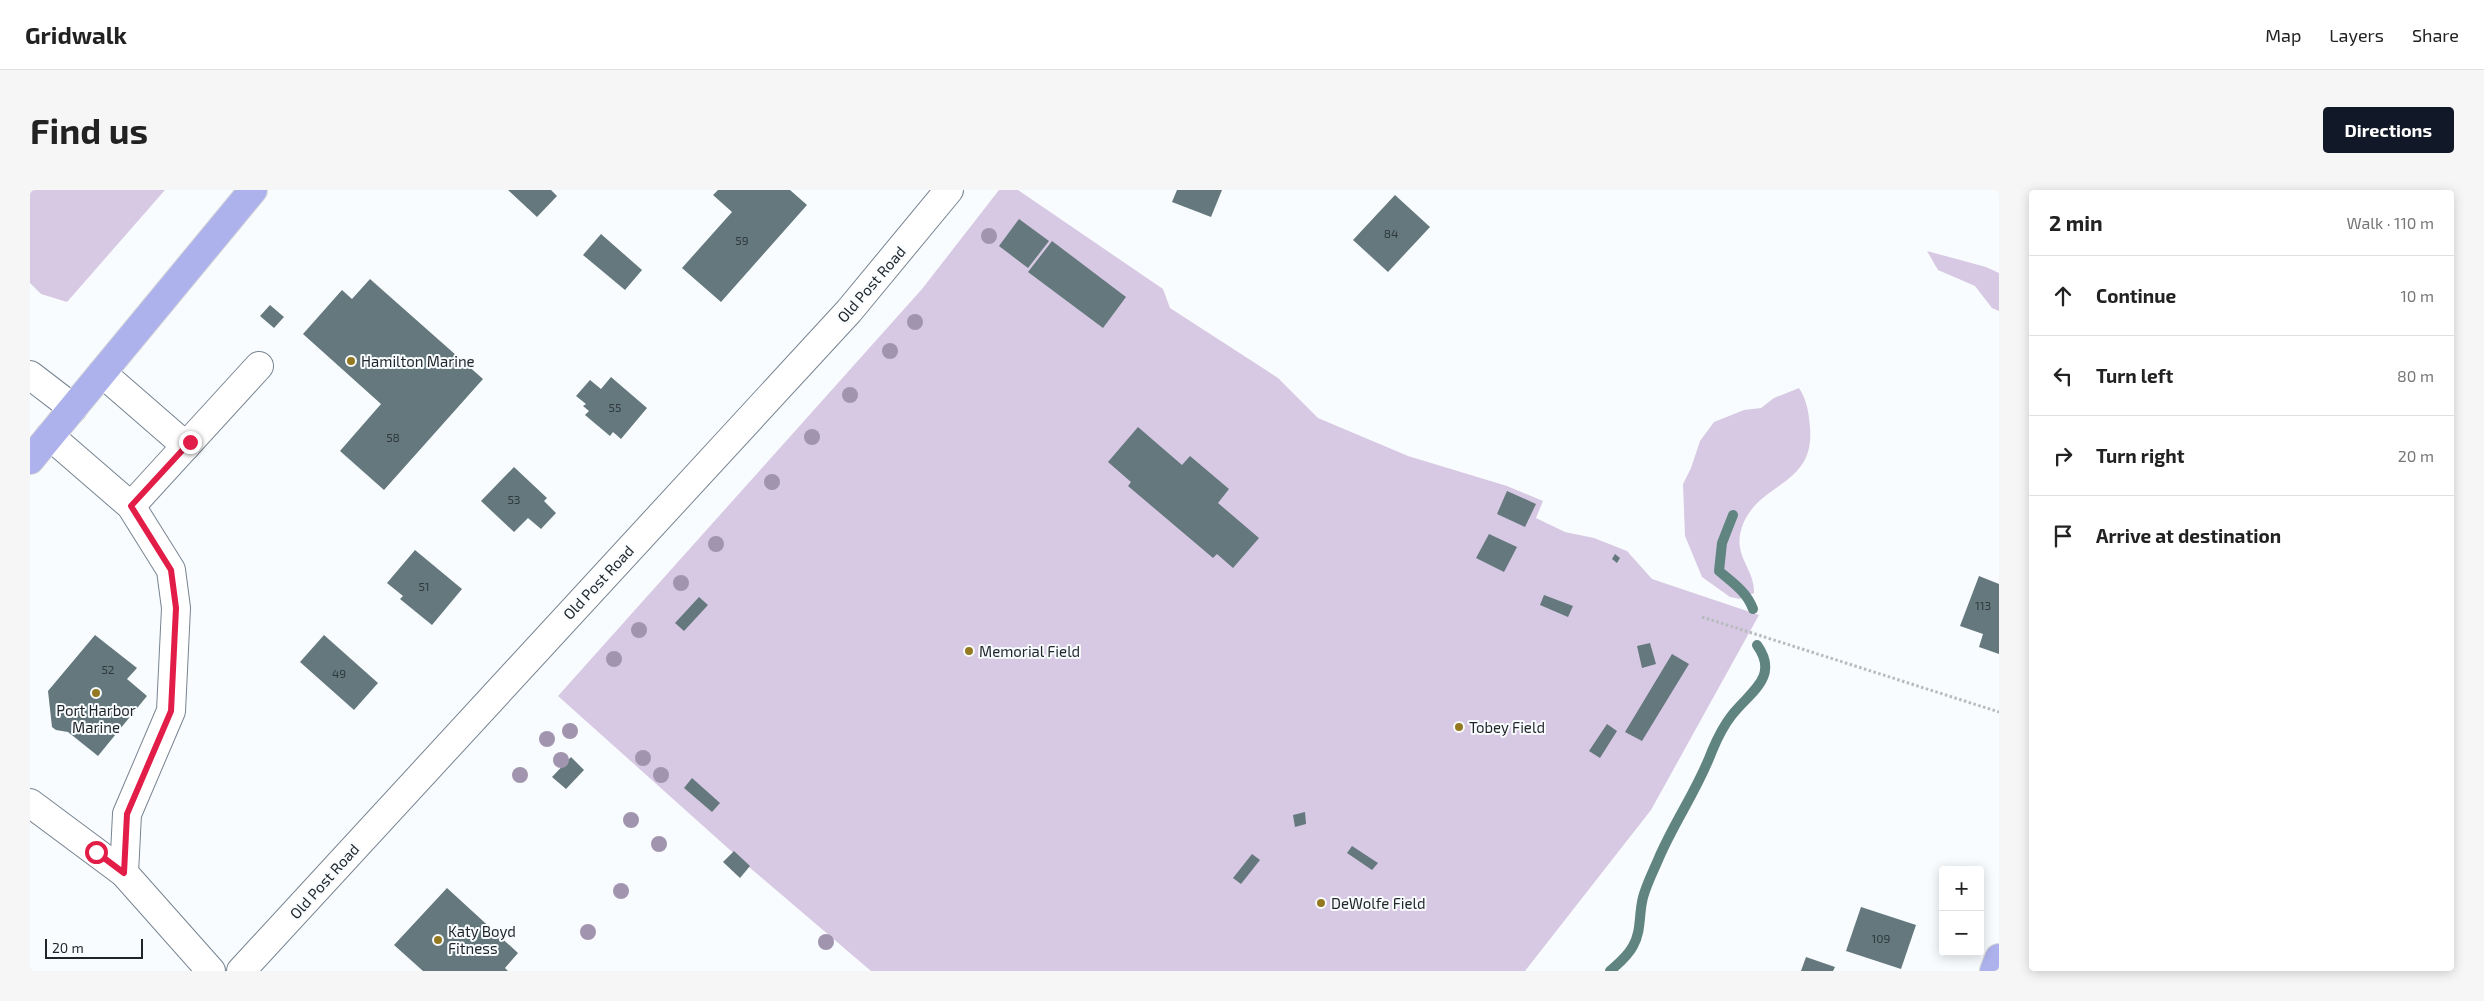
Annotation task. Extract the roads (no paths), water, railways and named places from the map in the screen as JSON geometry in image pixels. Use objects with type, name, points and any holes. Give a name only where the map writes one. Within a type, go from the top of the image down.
[{"type":"main road","points":[[30,460],[253,190]]},
{"type":"main road","points":[[1994,971],[1999,958]]},
{"type":"street","name":"Old Post Road","points":[[241,971],[849,310],[950,190]]},
{"type":"street","points":[[131,506],[259,366]]},
{"type":"street","points":[[102,373],[186,446]]},
{"type":"street","points":[[30,375],[73,408]]},
{"type":"street","points":[[50,436],[131,506],[171,570],[176,608],[171,711],[127,814],[124,873]]},
{"type":"street","points":[[30,803],[124,873],[211,971]]},
{"type":"waterway","points":[[1733,515],[1722,543],[1719,571],[1743,592],[1753,609]]},
{"type":"waterway","points":[[1610,971],[1626,956],[1636,941],[1642,902],[1647,886],[1664,846],[1700,779],[1718,737],[1729,719],[1754,691],[1764,675],[1763,656],[1757,645]]},
{"type":"place","name":"Hamilton Marine","points":[[351,361]]},
{"type":"place","name":"Memorial Field","points":[[969,651]]},
{"type":"place","name":"Port Harbor Marine","points":[[96,693]]},
{"type":"place","name":"Tobey Field","points":[[1459,727]]},
{"type":"place","name":"DeWolfe Field","points":[[1321,903]]},
{"type":"place","name":"Katy Boyd Fitness","points":[[438,940]]}]
